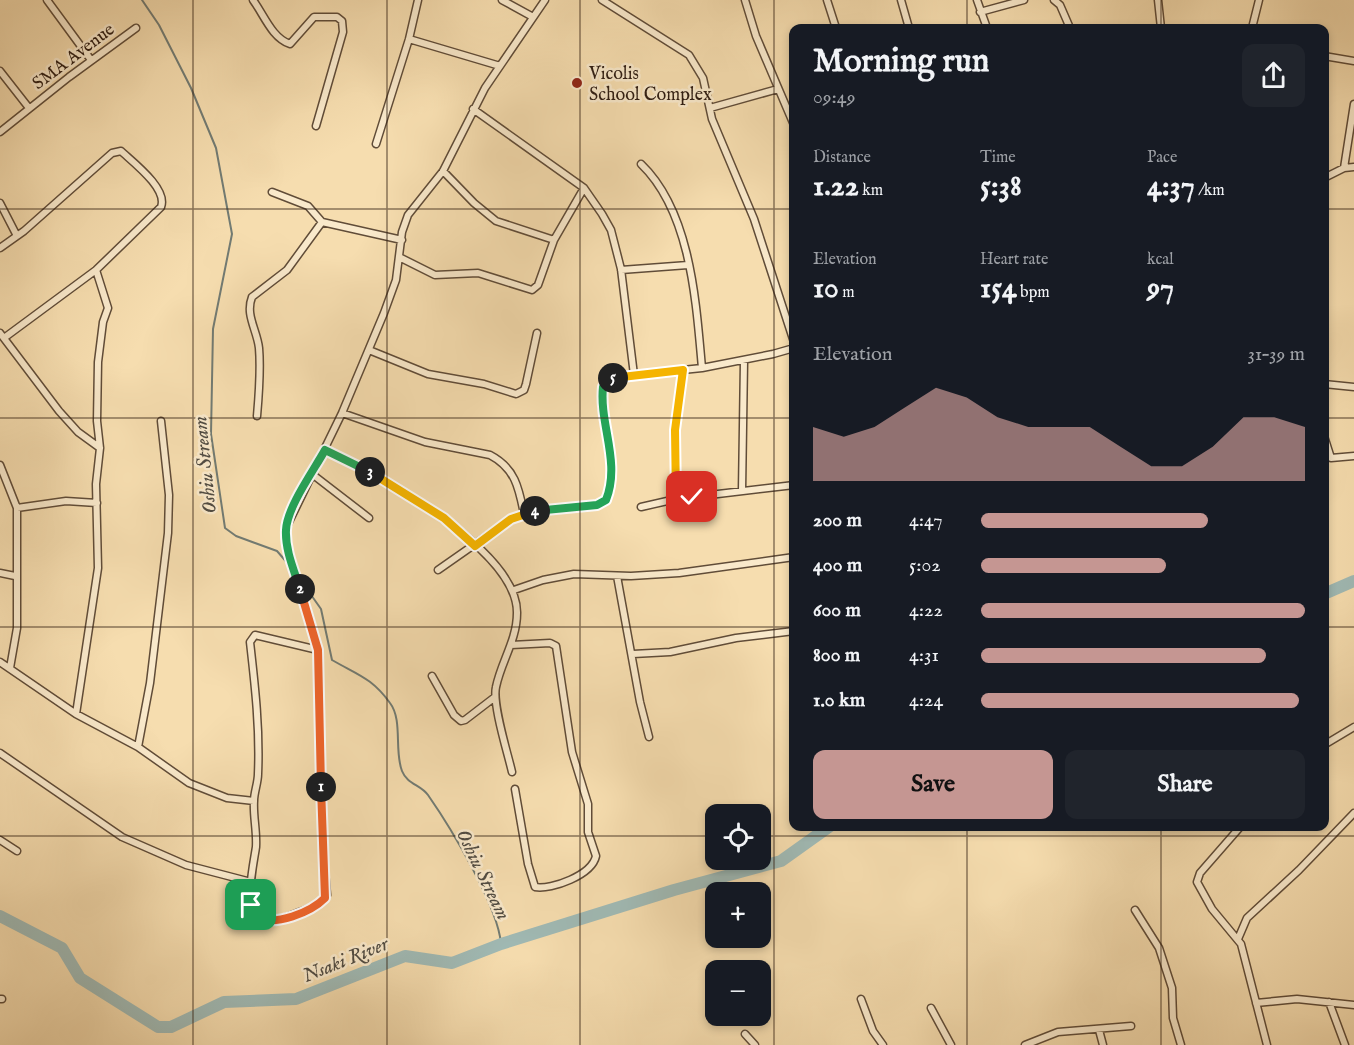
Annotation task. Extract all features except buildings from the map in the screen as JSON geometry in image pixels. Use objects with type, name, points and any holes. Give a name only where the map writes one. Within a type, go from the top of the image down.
[{"type":"street","points":[[47,0],[91,60]]},
{"type":"street","points":[[253,0],[271,28],[283,42],[290,44],[314,16],[337,17],[342,21],[343,32],[315,126]]},
{"type":"street","points":[[376,144],[410,39],[418,0]]},
{"type":"street","points":[[502,0],[533,17]]},
{"type":"street","points":[[318,650],[255,635],[251,637],[259,743],[258,777],[254,801],[256,843],[250,882],[252,910],[256,917],[267,920],[283,918],[313,907],[327,895],[323,849],[318,650],[292,565],[286,528],[325,450],[369,350],[396,280],[408,215],[443,171],[473,109],[545,0]]},
{"type":"street","points":[[602,0],[689,55],[703,78],[710,108],[754,219],[789,327]]},
{"type":"street","points":[[745,0],[756,36],[789,114]]},
{"type":"street","points":[[827,0],[835,24]]},
{"type":"street","points":[[901,0],[908,24]]},
{"type":"street","points":[[977,0],[985,24]]},
{"type":"street","points":[[980,12],[1024,0]]},
{"type":"street","points":[[1054,0],[1060,5],[1068,24]]},
{"type":"street","points":[[1158,0],[1161,24]]},
{"type":"street","points":[[1253,24],[1260,0]]},
{"type":"street","name":"SMA Avenue","points":[[0,132],[91,60],[136,28]]},
{"type":"street","points":[[410,39],[500,66]]},
{"type":"street","points":[[1329,57],[1354,62]]},
{"type":"street","points":[[0,71],[29,108]]},
{"type":"street","points":[[710,108],[778,89]]},
{"type":"street","points":[[1344,168],[1354,104]]},
{"type":"street","points":[[473,109],[584,188],[611,230],[621,270],[634,375]]},
{"type":"street","points":[[0,248],[17,236],[102,159],[112,153],[121,151],[142,170],[163,201],[161,207],[96,270],[2,336],[59,411],[78,432],[100,448]]},
{"type":"street","points":[[641,164],[658,182],[670,201],[688,265],[702,368]]},
{"type":"street","points":[[1329,176],[1344,168],[1354,167]]},
{"type":"street","points":[[443,171],[474,203],[496,221],[554,240]]},
{"type":"street","points":[[400,258],[435,275],[478,273],[531,290],[538,285],[554,240],[584,188]]},
{"type":"street","points":[[272,192],[308,206],[322,222],[402,240]]},
{"type":"street","points":[[0,203],[17,236]]},
{"type":"street","points":[[257,416],[260,377],[258,345],[251,324],[252,297],[287,270],[322,222]]},
{"type":"street","points":[[621,270],[688,265]]},
{"type":"street","points":[[76,714],[93,616],[98,568],[96,483],[100,448],[97,421],[98,362],[103,322],[108,308],[96,270]]},
{"type":"street","points":[[369,350],[428,374],[484,384],[516,394],[524,390],[537,333]]},
{"type":"street","points":[[438,570],[511,519],[524,514],[597,505],[606,500],[612,464],[603,408],[603,387],[615,377],[702,368],[744,361],[789,349]]},
{"type":"street","points":[[742,490],[744,361]]},
{"type":"street","points":[[676,499],[675,430],[683,370]]},
{"type":"street","points":[[1329,384],[1354,387]]},
{"type":"street","points":[[342,413],[399,434],[490,455],[503,462],[518,484],[524,514]]},
{"type":"street","points":[[138,747],[150,683],[168,533],[170,495],[161,421]]},
{"type":"street","points":[[325,450],[378,476],[444,518],[475,546],[514,590],[517,612],[511,645],[500,672],[495,697],[512,772]]},
{"type":"street","points":[[1329,452],[1331,458],[1354,456]]},
{"type":"street","points":[[0,465],[17,508],[15,576],[17,627],[10,668]]},
{"type":"street","points":[[312,474],[369,518]]},
{"type":"street","points":[[641,507],[676,499],[789,485]]},
{"type":"street","points":[[17,508],[66,501],[96,503]]},
{"type":"street","points":[[514,590],[543,580],[574,574],[617,576],[679,573],[789,558]]},
{"type":"street","points":[[0,573],[15,576]]},
{"type":"street","points":[[617,576],[633,654],[639,702],[649,737]]},
{"type":"street","points":[[633,654],[670,652],[736,638],[789,632]]},
{"type":"street","points":[[511,645],[550,643],[556,646],[572,752],[588,804],[588,832],[596,856],[589,869],[552,885],[535,887],[528,864],[515,789]]},
{"type":"street","points":[[0,662],[76,714],[138,747],[195,785],[227,798],[254,801]]},
{"type":"street","points":[[432,676],[460,720],[465,720],[495,697]]},
{"type":"street","points":[[1329,742],[1354,727]]},
{"type":"street","points":[[0,753],[122,837],[186,865],[250,882]]},
{"type":"street","points":[[1239,939],[1247,918],[1299,870],[1354,813]]},
{"type":"street","points":[[1237,831],[1200,873],[1197,882],[1212,909],[1239,939],[1267,1045]]},
{"type":"street","points":[[0,840],[16,851]]},
{"type":"street","points":[[1135,909],[1159,948],[1172,988],[1173,1018],[1181,1045]]},
{"type":"street","points":[[861,999],[873,1031],[883,1045]]},
{"type":"street","points":[[1256,1003],[1284,999],[1354,1005]]},
{"type":"street","points":[[1329,1002],[1345,1045]]},
{"type":"street","points":[[931,1008],[951,1045]]},
{"type":"street","points":[[1025,1045],[1058,1032],[1131,1026]]},
{"type":"street","points":[[1099,1030],[1103,1045]]},
{"type":"street","points":[[745,1034],[755,1045]]},
{"type":"waterway","name":"Oshiu Stream","points":[[142,0],[159,25],[191,88],[216,148],[232,234],[213,329],[211,434],[225,528],[236,536],[277,551],[290,566]]},
{"type":"waterway","name":"Oshiu Stream","points":[[297,575],[321,609],[332,660],[371,682],[394,710],[402,771],[407,779],[428,795],[449,827],[492,909],[501,944]]},
{"type":"waterway","name":"Nsaki River","points":[[1329,592],[1354,581]]},
{"type":"waterway","name":"Nsaki River","points":[[0,916],[62,948],[80,978],[158,1027],[171,1027],[224,1002],[296,999],[405,956],[452,963],[501,944],[674,890],[781,861],[823,831]]},
{"type":"place","name":"Vicolis School Complex","points":[[577,83]]},
{"type":"route","points":[[251,905],[256,917],[273,920],[295,914],[320,903],[327,895],[323,849],[318,650],[288,552],[286,528],[300,494],[325,450],[378,476],[444,518],[475,546],[511,519],[524,514],[597,505],[606,500],[612,464],[603,408],[603,387],[615,377],[683,370],[676,409],[676,499],[692,497]]}]
